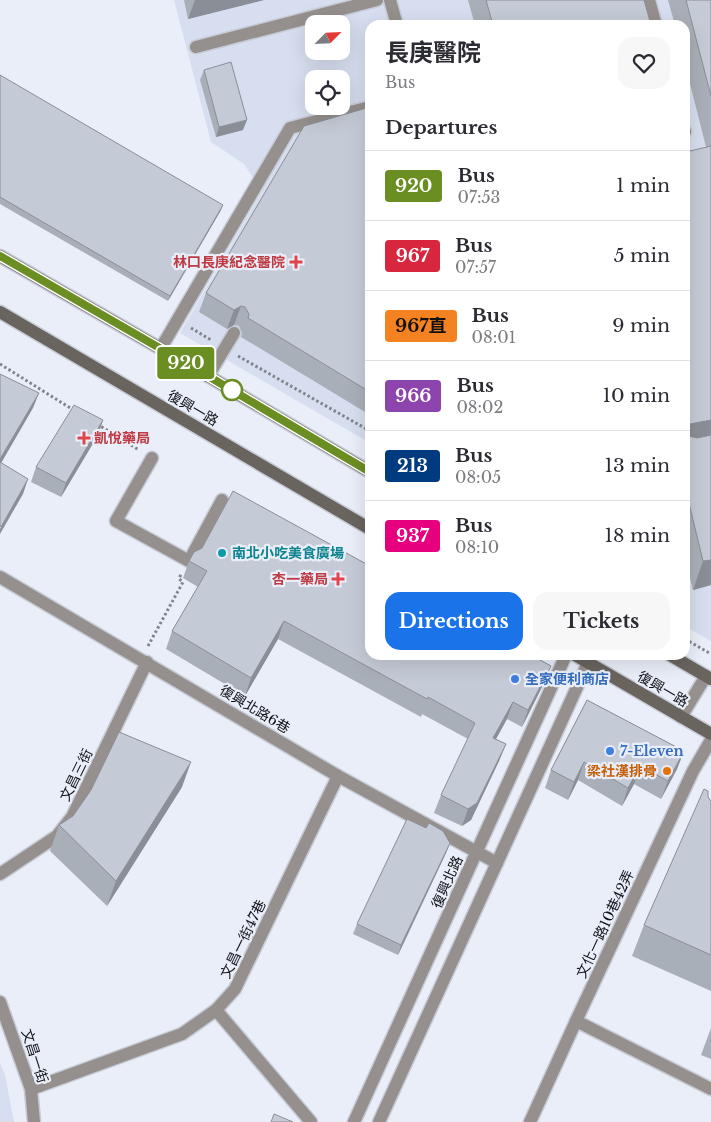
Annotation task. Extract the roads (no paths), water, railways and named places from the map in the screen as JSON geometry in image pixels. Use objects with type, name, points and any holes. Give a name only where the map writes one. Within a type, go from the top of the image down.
[{"type":"main road","points":[[0,256],[161,348],[365,469]]},
{"type":"main road","name":"復興一路","points":[[0,312],[365,526]]},
{"type":"main road","name":"復興一路","points":[[583,660],[711,734]]},
{"type":"main road","points":[[679,660],[709,677]]},
{"type":"street","points":[[196,47],[377,0]]},
{"type":"street","points":[[390,0],[396,20]]},
{"type":"street","points":[[650,0],[655,20]]},
{"type":"street","points":[[161,348],[290,128],[365,108]]},
{"type":"street","points":[[208,376],[234,333]]},
{"type":"street","points":[[152,458],[116,521],[189,561],[222,500]]},
{"type":"street","name":"復興北路6巷","points":[[0,577],[338,776],[497,863]]},
{"type":"street","name":"復興北路","points":[[354,1122],[564,660]]},
{"type":"street","name":"文昌三街","points":[[0,874],[57,836],[72,818],[143,661]]},
{"type":"street","points":[[379,1122],[588,663]]},
{"type":"street","points":[[681,717],[709,677]]},
{"type":"street","name":"文化一路10巷42弄","points":[[530,1122],[693,771],[711,740]]},
{"type":"street","name":"文昌一街47巷","points":[[31,1088],[182,1034],[216,1010],[235,989],[338,776]]},
{"type":"street","name":"文昌一街","points":[[0,1002],[31,1088],[34,1122]]},
{"type":"street","points":[[216,1010],[311,1122]]},
{"type":"street","points":[[576,1021],[711,1089]]},
{"type":"street","points":[[386,1051],[407,1060]]},
{"type":"place","name":"林口長庚紀念醫院","points":[[296,262]]},
{"type":"place","name":"凱悅藥局","points":[[84,438]]},
{"type":"place","name":"南北小吃美食廣場","points":[[222,553]]},
{"type":"place","name":"杏一藥局","points":[[338,579]]},
{"type":"place","name":"全家便利商店","points":[[515,679]]},
{"type":"place","name":"7-Eleven","points":[[610,751]]},
{"type":"place","name":"梁社漢排骨","points":[[667,771]]}]
